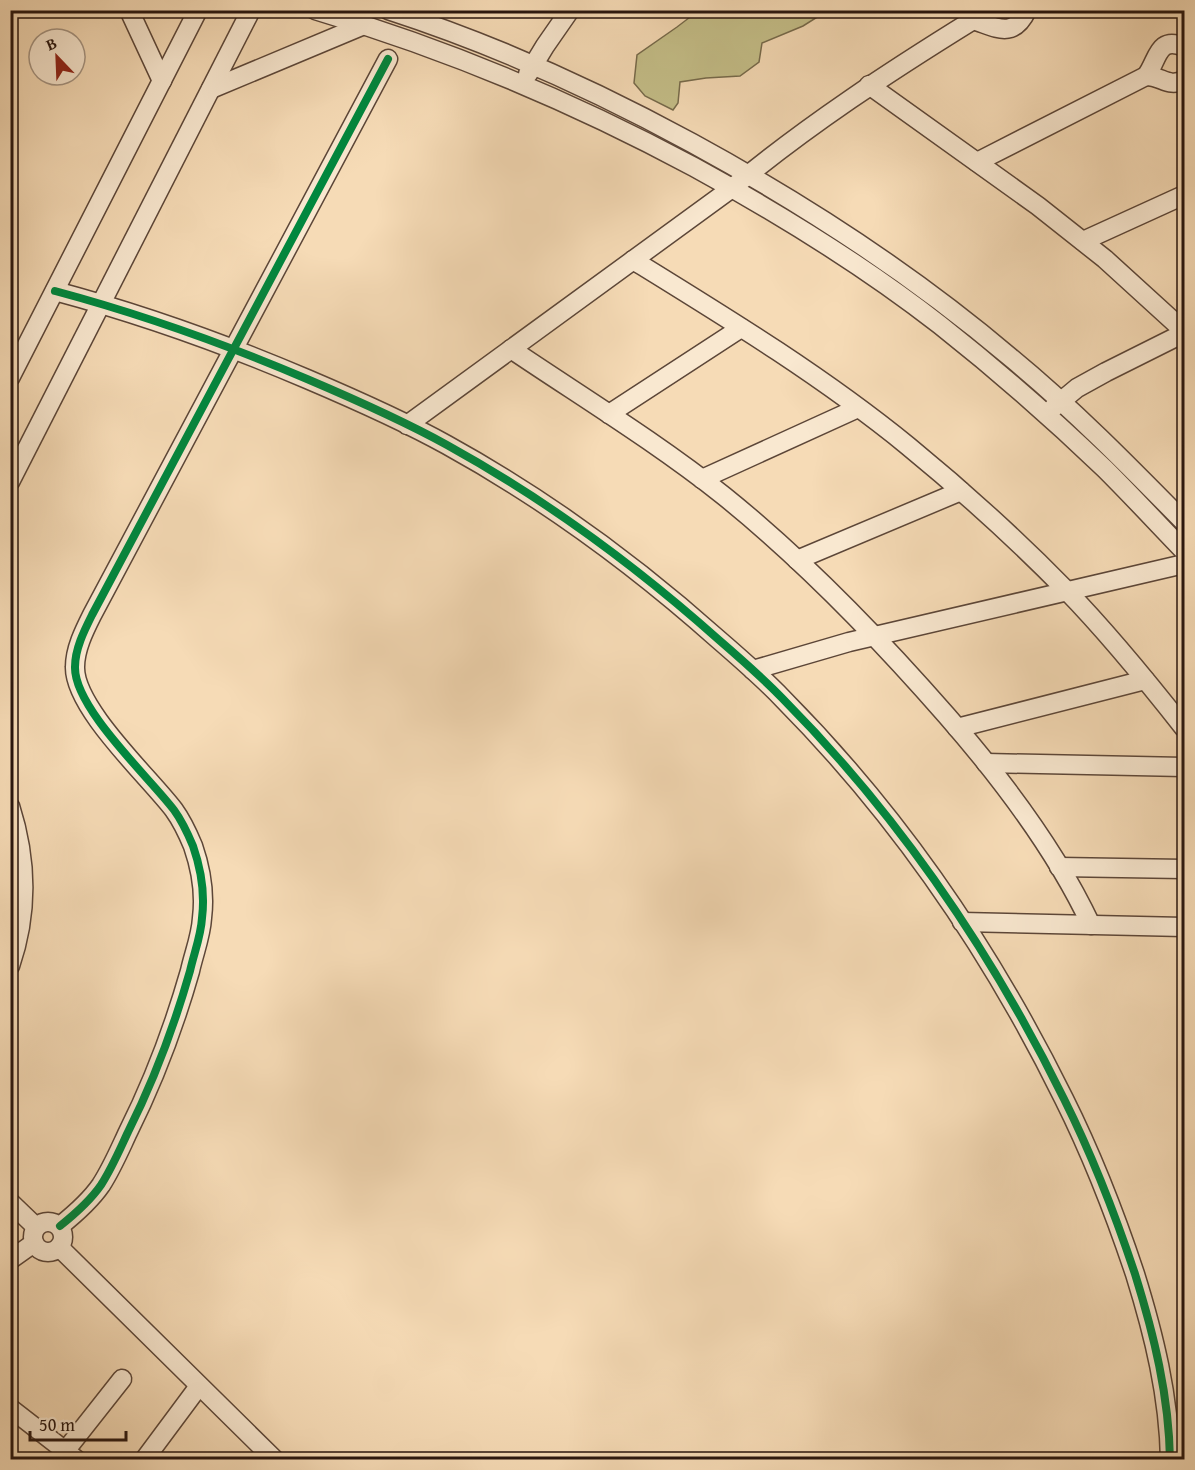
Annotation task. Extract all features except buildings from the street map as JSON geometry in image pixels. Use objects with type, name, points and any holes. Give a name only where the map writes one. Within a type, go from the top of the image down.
[{"type":"street","points":[[129,10],[162,81]]},
{"type":"street","points":[[10,378],[198,10]]},
{"type":"street","points":[[10,482],[251,10]]},
{"type":"street","points":[[315,10],[446,53],[524,84],[649,143],[812,235],[898,294],[980,358],[1104,469],[1185,551]]},
{"type":"street","points":[[388,10],[533,65],[611,101],[660,125],[748,174],[824,220],[904,275],[1010,357],[1061,401],[1185,522]]},
{"type":"street","points":[[524,84],[533,65],[570,10]]},
{"type":"street","points":[[407,425],[869,85],[975,15],[995,28],[1003,29],[1018,24],[1027,10]]},
{"type":"street","points":[[211,89],[364,25]]},
{"type":"street","points":[[977,162],[1146,76],[1153,67],[1159,50],[1171,44],[1185,47]]},
{"type":"street","points":[[60,1226],[91,1198],[102,1184],[146,1094],[182,998],[201,932],[203,916],[202,882],[194,848],[175,812],[113,738],[86,701],[75,675],[74,665],[78,647],[92,615],[388,59]]},
{"type":"street","points":[[1146,76],[1158,77],[1170,83],[1185,80]]},
{"type":"street","points":[[869,85],[1083,241],[1185,332],[1077,388],[1045,414]]},
{"type":"street","points":[[1083,241],[1185,195]]},
{"type":"street","points":[[633,260],[793,362],[907,445],[1003,529],[1068,592],[1185,728]]},
{"type":"street","points":[[55,291],[102,303],[234,350],[335,391],[445,444],[494,473],[598,542],[667,596],[753,670],[799,716],[853,776],[920,861],[1007,993],[1049,1069],[1110,1203],[1134,1270],[1163,1380],[1170,1460]]},
{"type":"street","points":[[609,414],[741,328]]},
{"type":"street","points":[[511,349],[702,479],[755,522],[834,593],[957,728],[1011,795],[1072,887],[1091,925]]},
{"type":"street","points":[[702,479],[858,408]]},
{"type":"street","points":[[797,560],[961,491]]},
{"type":"street","points":[[753,670],[874,636],[1185,564]]},
{"type":"street","points":[[957,728],[1145,680]]},
{"type":"street","points":[[986,763],[1185,767]]},
{"type":"street","points":[[10,806],[19,839],[24,881],[21,926],[10,966]]},
{"type":"street","points":[[1059,867],[1185,869]]},
{"type":"street","points":[[962,922],[1185,927]]},
{"type":"street","points":[[10,1202],[35,1235],[40,1250],[52,1251],[62,1244],[64,1237],[60,1226],[46,1221],[39,1224],[35,1235],[10,1260]]},
{"type":"street","points":[[59,1247],[275,1460]]},
{"type":"street","points":[[10,1408],[72,1455],[122,1379]]},
{"type":"street","points":[[144,1460],[199,1386]]},
{"type":"shaded area","points":[[698,11],[827,11],[803,26],[762,43],[759,62],[740,76],[680,82],[678,103],[673,110],[645,96],[634,83],[637,55]]},
{"type":"cycle path","points":[[60,1226],[82,1207],[101,1185],[146,1093],[163,1053],[184,992],[199,938],[203,909],[200,873],[187,832],[174,810],[115,742],[87,702],[78,684],[75,667],[78,647],[92,615],[388,59]]},
{"type":"cycle path","points":[[55,291],[182,330],[245,354],[360,402],[447,445],[519,488],[589,535],[688,613],[783,699],[865,790],[940,888],[1006,991],[1064,1099],[1103,1185],[1142,1297],[1163,1389],[1170,1460]]}]
